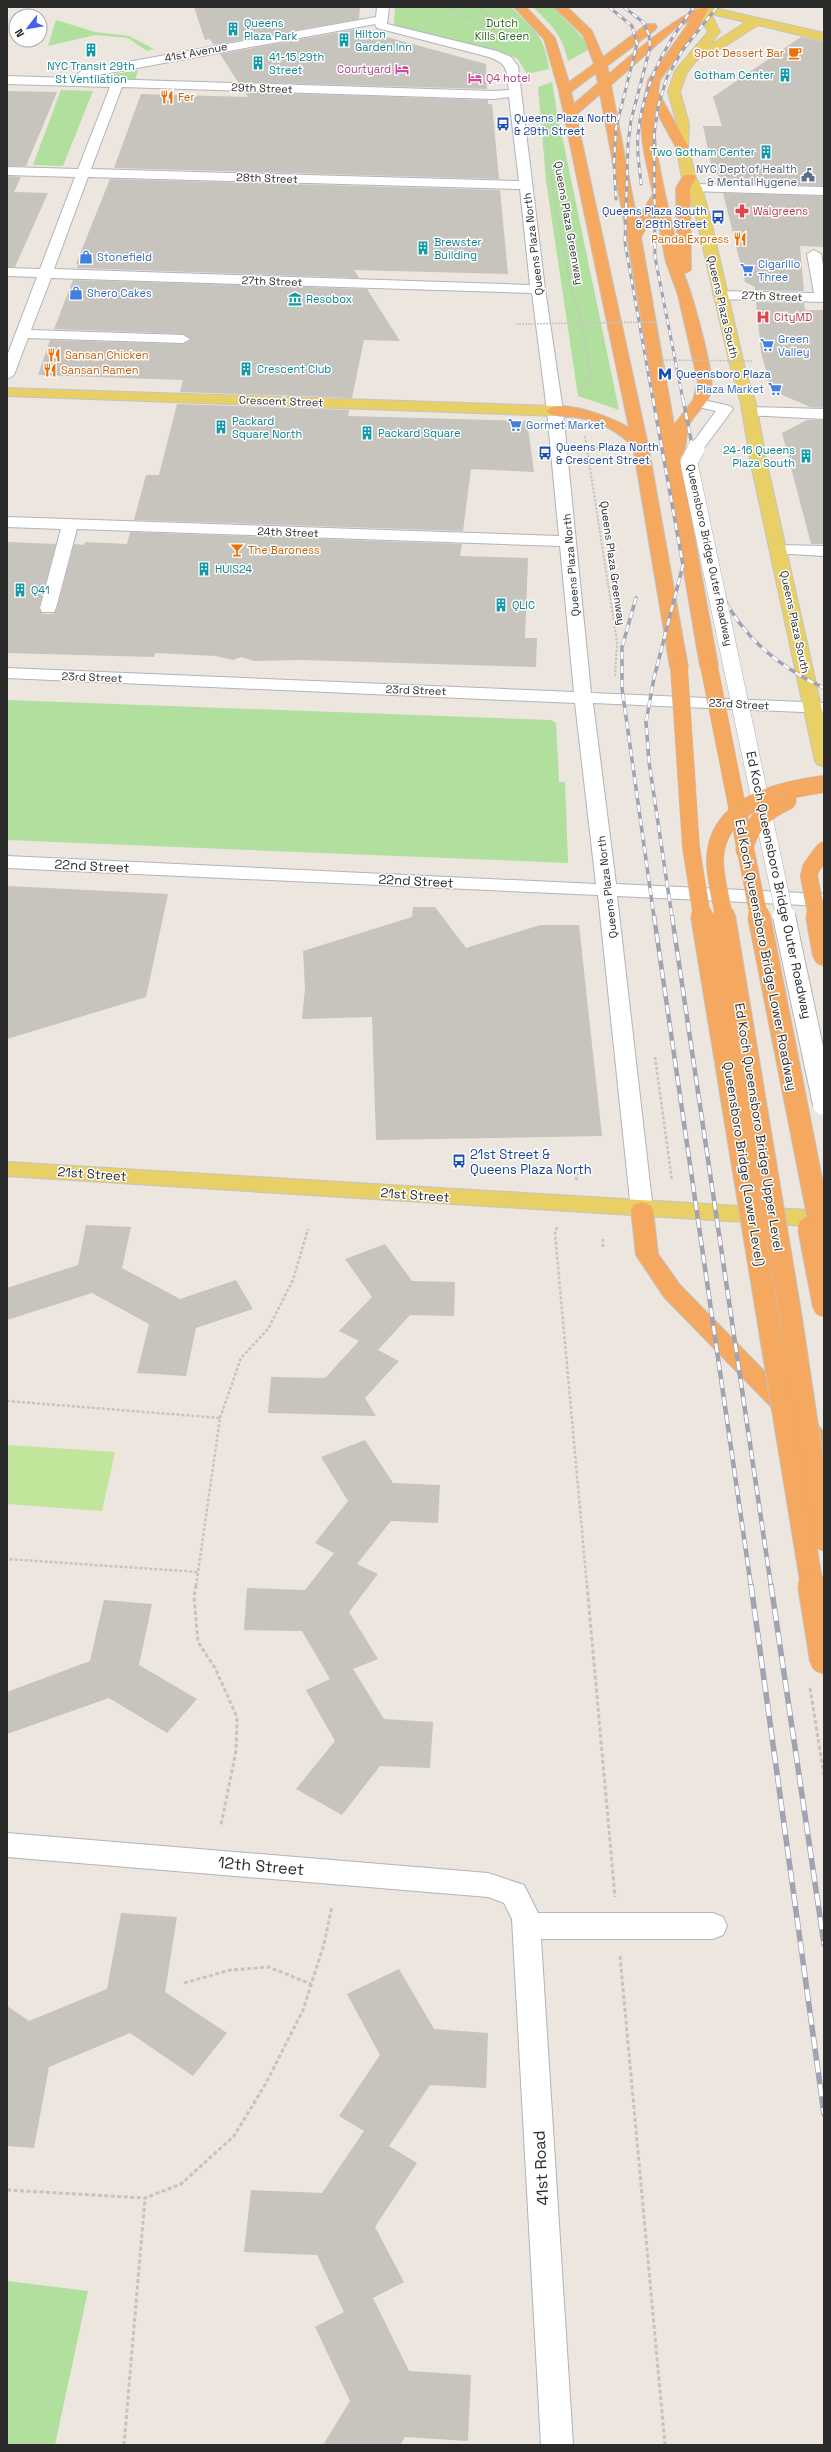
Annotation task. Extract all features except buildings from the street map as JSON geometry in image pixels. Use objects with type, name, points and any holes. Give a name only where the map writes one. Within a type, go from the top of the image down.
[{"type":"highway","points":[[520,7],[549,38],[554,50],[559,76],[565,91],[640,445]]},
{"type":"highway","name":"Ed Koch Queensboro Bridge Lower Roadway","points":[[560,7],[588,34],[601,66],[634,237],[709,666],[824,1245]]},
{"type":"highway","points":[[565,91],[601,66],[613,53],[660,21],[700,8]]},
{"type":"highway","points":[[570,114],[604,85],[621,68],[673,25],[700,8]]},
{"type":"highway","points":[[674,464],[680,431],[684,422],[704,395],[704,382],[685,295],[673,262],[650,139],[648,114],[654,80],[691,30],[700,8]]},
{"type":"highway","points":[[651,91],[682,146]]},
{"type":"highway","points":[[685,295],[683,188],[692,183]]},
{"type":"highway","points":[[634,237],[660,194]]},
{"type":"highway","points":[[555,411],[585,414],[601,418],[622,429],[640,445]]},
{"type":"highway","name":"Queensboro Bridge (Lower Level)","points":[[640,445],[679,667],[691,847],[824,1660]]},
{"type":"highway","name":"Ed Koch Queensboro Bridge Upper Level","points":[[824,784],[779,792],[743,810],[731,820],[721,832],[715,861],[791,1319],[824,1540]]},
{"type":"highway","points":[[824,793],[779,804],[760,818],[746,840],[742,864],[744,885],[824,1306]]},
{"type":"highway","points":[[824,850],[811,868],[810,886],[824,955]]},
{"type":"highway","points":[[642,1210],[647,1255],[672,1291],[824,1447]]},
{"type":"main road","points":[[700,8],[824,37]]},
{"type":"main road","name":"Queens Plaza South","points":[[700,8],[714,32],[680,71],[674,92],[683,124],[682,146],[738,369],[746,388],[758,456],[818,708],[823,752]]},
{"type":"main road","points":[[680,71],[756,21]]},
{"type":"main road","name":"Crescent Street","points":[[7,392],[555,411]]},
{"type":"main road","name":"21st Street","points":[[7,1169],[642,1210],[824,1219]]},
{"type":"street","points":[[382,19],[383,7]]},
{"type":"street","name":"Queens Plaza North","points":[[382,19],[381,26],[507,60],[512,66],[538,289],[555,411],[569,541],[581,679],[607,889],[642,1210]]},
{"type":"street","name":"41st Avenue","points":[[46,81],[382,19]]},
{"type":"street","points":[[393,40],[406,32]]},
{"type":"street","name":"29th Street","points":[[7,80],[494,95],[516,93]]},
{"type":"street","points":[[7,376],[117,84]]},
{"type":"street","name":"28th Street","points":[[7,171],[526,185]]},
{"type":"street","points":[[692,183],[824,191]]},
{"type":"street","points":[[814,254],[823,298]]},
{"type":"street","name":"27th Street","points":[[7,272],[538,289]]},
{"type":"street","name":"27th Street","points":[[720,295],[823,298]]},
{"type":"street","points":[[23,334],[183,339]]},
{"type":"street","name":"Queensboro Bridge Outer Roadway","points":[[699,403],[725,410],[696,449],[690,462],[690,468],[733,665]]},
{"type":"street","points":[[750,412],[824,414]]},
{"type":"street","name":"24th Street","points":[[7,522],[569,541]]},
{"type":"street","points":[[48,608],[70,524]]},
{"type":"street","points":[[780,550],[824,551]]},
{"type":"street","name":"Ed Koch Queensboro Bridge Outer Roadway","points":[[733,665],[824,1104]]},
{"type":"street","name":"23rd Street","points":[[7,673],[818,708]]},
{"type":"street","name":"22nd Street","points":[[7,862],[824,900]]},
{"type":"street","name":"12th Street","points":[[7,1845],[488,1885],[514,1894]]},
{"type":"street","name":"41st Road","points":[[514,1894],[526,1918],[527,1926],[557,2445]]},
{"type":"street","points":[[527,1926],[713,1926]]},
{"type":"path","points":[[448,7],[501,34]]},
{"type":"path","points":[[481,7],[479,8],[506,28],[514,41],[507,38]]},
{"type":"path","name":"Queens Plaza Greenway","points":[[543,110],[554,196],[570,283],[576,301],[590,373],[579,396]]},
{"type":"path","points":[[516,324],[656,322],[665,374]]},
{"type":"path","points":[[663,360],[752,361]]},
{"type":"path","points":[[584,433],[591,436]]},
{"type":"path","name":"Queens Plaza Greenway","points":[[607,443],[610,445],[588,450],[616,637],[615,680]]},
{"type":"path","points":[[221,1825],[236,1751],[237,1717],[215,1668],[198,1642],[194,1597],[220,1418],[241,1358],[268,1328],[293,1280],[308,1229]]},
{"type":"path","points":[[603,1238],[603,1247]]},
{"type":"path","points":[[556,1244],[665,2445]]},
{"type":"path","points":[[7,1401],[220,1418]]},
{"type":"path","points":[[7,1559],[198,1572]]},
{"type":"path","points":[[7,2190],[145,2198],[180,2184],[234,2136],[273,2069],[303,2010],[324,1944],[332,1906]]},
{"type":"path","points":[[184,1983],[230,1970],[269,1967],[311,1984]]},
{"type":"path","points":[[124,2445],[145,2198]]},
{"type":"green space","name":"Dutch Kills Green","points":[[395,7],[511,7],[532,28],[541,40],[547,57],[549,69],[527,74],[518,59],[507,54],[394,26]]},
{"type":"green space","points":[[533,7],[553,7],[583,38],[588,50],[568,61],[563,44],[559,37],[546,20]]},
{"type":"green space","points":[[56,20],[95,32],[129,36],[154,49],[147,51],[128,38],[95,35],[48,46]]},
{"type":"green space","points":[[138,70],[135,80],[100,77]]},
{"type":"green space","points":[[552,82],[619,410],[578,396],[546,180],[538,87]]},
{"type":"green space","points":[[61,90],[93,91],[63,166],[33,165]]},
{"type":"green space","points":[[7,700],[551,720],[556,723],[559,782],[565,782],[568,863],[7,840]]},
{"type":"green space","points":[[7,1445],[115,1452],[102,1511],[7,1504]]},
{"type":"green space","points":[[7,2281],[88,2291],[55,2445],[7,2445]]},
{"type":"railway","points":[[609,7],[632,26],[637,44],[616,128],[614,164],[616,199]]},
{"type":"railway","points":[[624,7],[644,23],[649,35],[650,48],[631,120],[628,145],[625,243],[653,400]]},
{"type":"railway","points":[[641,184],[638,141],[640,118],[644,100],[665,51],[683,21],[694,7]]},
{"type":"railway","points":[[683,400],[655,257],[654,136],[658,107],[667,77],[682,51],[717,7]]},
{"type":"railway","points":[[653,399],[683,565],[654,678],[646,722],[649,762],[672,917]]},
{"type":"railway","points":[[683,399],[721,593],[740,624],[764,650],[792,670],[824,688]]},
{"type":"railway","points":[[636,598],[622,647],[622,688],[654,917]]},
{"type":"railway","points":[[654,916],[751,1586]]},
{"type":"railway","points":[[672,916],[771,1586]]},
{"type":"railway","points":[[751,1585],[824,2114]]},
{"type":"railway","points":[[771,1585],[824,1944]]},
{"type":"place","name":"Queens Plaza Park","points":[[233,29]]},
{"type":"place","name":"Hilton Garden Inn","points":[[344,40]]},
{"type":"place","name":"NYC Transit 29th St Ventilation","points":[[91,50]]},
{"type":"place","name":"Spot Dessert Bar","points":[[795,53]]},
{"type":"place","name":"41-15 29th Street","points":[[258,63]]},
{"type":"place","name":"Courtyard","points":[[402,69]]},
{"type":"place","name":"Gotham Center","points":[[785,75]]},
{"type":"place","name":"Q4 hotel","points":[[475,78]]},
{"type":"place","name":"Fer","points":[[167,97]]},
{"type":"place","name":"Queens Plaza North & 29th Street","points":[[503,124]]},
{"type":"place","name":"Two Gotham Center","points":[[766,152]]},
{"type":"place","name":"NYC Dept of Health & Mental Hygene","points":[[808,175]]},
{"type":"place","name":"Walgreens","points":[[742,211]]},
{"type":"place","name":"Queens Plaza South & 28th Street","points":[[718,217]]},
{"type":"place","name":"Panda Express","points":[[740,239]]},
{"type":"place","name":"Brewster Building","points":[[423,248]]},
{"type":"place","name":"Stonefield","points":[[86,257]]},
{"type":"place","name":"Cigarillo Three","points":[[747,270]]},
{"type":"place","name":"Shero Cakes","points":[[76,293]]},
{"type":"place","name":"Resobox","points":[[295,299]]},
{"type":"place","name":"CityMD","points":[[763,317]]},
{"type":"place","name":"Green Valley","points":[[767,345]]},
{"type":"place","name":"Sansan Chicken","points":[[54,355]]},
{"type":"place","name":"Crescent Club","points":[[246,369]]},
{"type":"place","name":"Sansan Ramen","points":[[50,370]]},
{"type":"place","name":"Queensboro Plaza","points":[[665,374]]},
{"type":"place","name":"Plaza Market","points":[[775,389]]},
{"type":"place","name":"Gormet Market","points":[[515,425]]},
{"type":"place","name":"Packard Square North","points":[[221,427]]},
{"type":"place","name":"Packard Square","points":[[367,433]]},
{"type":"place","name":"Queens Plaza North & Crescent Street","points":[[545,453]]},
{"type":"place","name":"24-16 Queens Plaza South","points":[[806,456]]},
{"type":"place","name":"The Baroness","points":[[237,550]]},
{"type":"place","name":"HUIS24","points":[[204,569]]},
{"type":"place","name":"Q41","points":[[20,590]]},
{"type":"place","name":"QLIC","points":[[501,605]]},
{"type":"place","name":"21st Street & Queens Plaza North","points":[[459,1161]]}]
